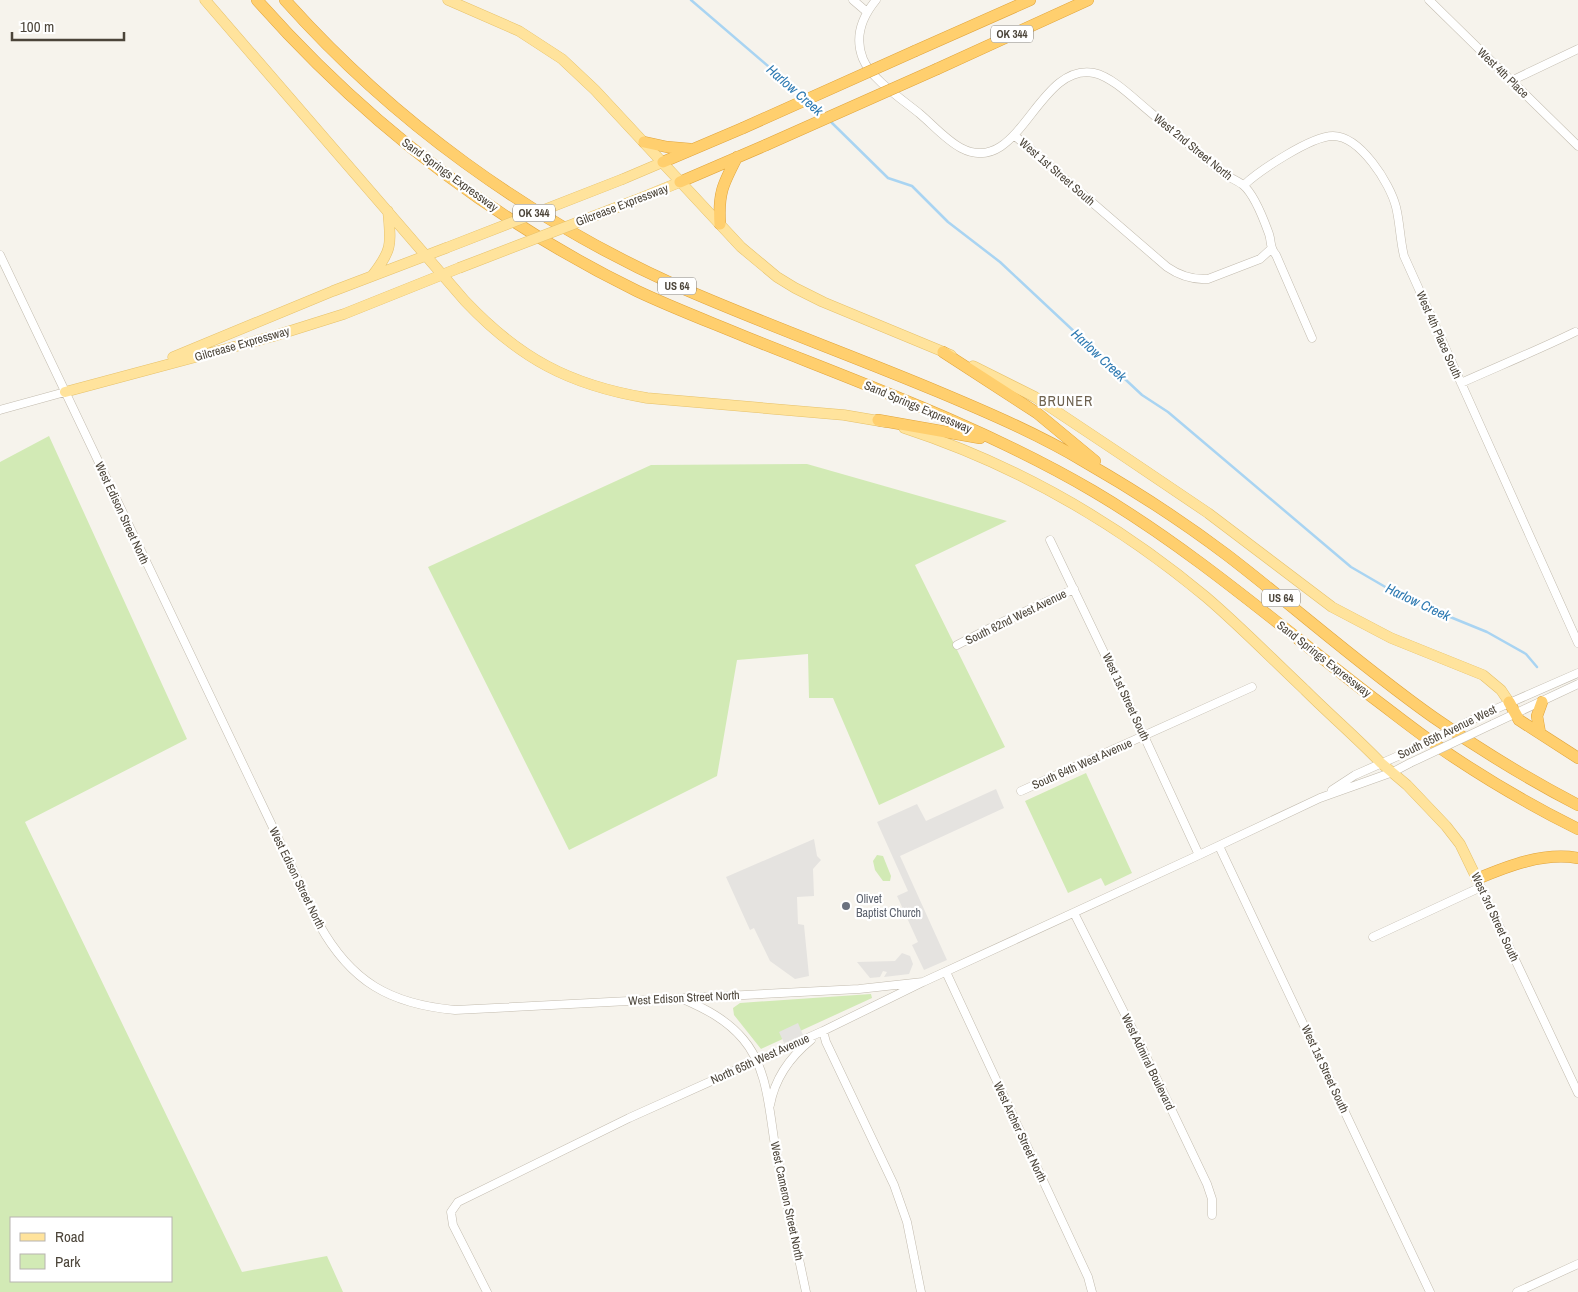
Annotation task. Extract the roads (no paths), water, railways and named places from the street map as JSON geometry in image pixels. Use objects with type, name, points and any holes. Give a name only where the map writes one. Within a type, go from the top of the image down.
[{"type":"highway","name":"Sand Springs Expressway","points":[[257,0],[308,56],[384,126],[443,172],[526,230],[598,271],[646,295],[935,414],[999,442],[1059,472],[1094,492],[1192,556],[1327,662],[1455,758],[1522,799],[1578,829]]},
{"type":"highway","name":"Sand Springs Expressway","points":[[285,0],[356,73],[416,125],[502,189],[574,233],[673,284],[996,416],[1051,443],[1123,485],[1226,554],[1381,678],[1434,717],[1517,771],[1578,805]]},
{"type":"highway","name":"Gilcrease Expressway","points":[[663,162],[1030,0]]},
{"type":"highway","name":"Gilcrease Expressway","points":[[680,182],[1088,0]]},
{"type":"highway","points":[[644,142],[667,147],[694,149]]},
{"type":"highway","points":[[720,224],[719,201],[721,190],[737,157]]},
{"type":"highway","points":[[943,352],[1037,413],[1123,485]]},
{"type":"highway","points":[[878,420],[999,442]]},
{"type":"highway","points":[[1509,702],[1519,720],[1578,758]]},
{"type":"highway","points":[[1540,733],[1537,716],[1542,702]]},
{"type":"highway","points":[[1479,883],[1504,868],[1528,861],[1558,857],[1578,858]]},
{"type":"main road","name":"West 3rd Street South","points":[[205,0],[388,210],[442,275],[499,335],[528,356],[582,383],[621,394],[647,398],[844,415],[878,420],[968,451],[1038,484],[1146,551],[1235,622],[1381,764],[1393,772],[1421,799],[1454,836],[1479,883]]},
{"type":"main road","points":[[448,0],[519,31],[542,45],[579,74],[741,247],[757,262],[795,288],[823,302],[943,352],[1035,397],[1208,513],[1332,607],[1391,638],[1483,675],[1501,690],[1509,702]]},
{"type":"main road","name":"Gilcrease Expressway","points":[[142,370],[244,327],[663,162]]},
{"type":"main road","name":"Gilcrease Expressway","points":[[65,392],[274,336],[344,314],[680,182]]},
{"type":"main road","points":[[371,277],[385,259],[390,244],[388,210]]},
{"type":"street","points":[[853,0],[867,12]]},
{"type":"street","name":"West 1st Street South","points":[[876,0],[867,12],[860,29],[860,49],[865,64],[881,81],[954,144],[969,151],[984,152],[998,148],[1014,135],[1167,267],[1184,277],[1208,280],[1260,259],[1271,249]]},
{"type":"street","name":"West 4th Place","points":[[1429,0],[1578,146]]},
{"type":"street","points":[[1511,81],[1578,50]]},
{"type":"street","name":"West 2nd Street North","points":[[1014,135],[1060,81],[1075,74],[1099,74],[1121,88],[1226,175],[1244,185],[1265,223],[1270,237],[1271,249],[1276,255],[1312,338]]},
{"type":"street","name":"West 4th Place South","points":[[1244,185],[1254,176],[1308,144],[1322,138],[1334,136],[1344,138],[1362,152],[1378,169],[1396,207],[1404,256],[1578,643]]},
{"type":"street","name":"West Edison Street North","points":[[0,256],[310,906],[332,947],[357,974],[382,991],[402,1000],[425,1006],[463,1009],[859,989],[923,982]]},
{"type":"street","points":[[1461,383],[1575,332]]},
{"type":"street","points":[[0,410],[65,392]]},
{"type":"street","name":"West 1st Street South","points":[[1050,540],[1199,855]]},
{"type":"street","name":"South 62nd West Avenue","points":[[957,645],[1074,589]]},
{"type":"street","name":"South 65th Avenue West","points":[[1320,798],[1355,775],[1509,702],[1578,673]]},
{"type":"street","name":"South 65th Avenue West","points":[[1074,913],[1320,798],[1393,772],[1578,684]]},
{"type":"street","name":"South 64th West Avenue","points":[[1021,791],[1252,687]]},
{"type":"street","name":"West 1st Street South","points":[[1219,846],[1430,1292]]},
{"type":"street","points":[[1373,937],[1479,883]]},
{"type":"street","name":"West 3rd Street South","points":[[1479,883],[1578,1093]]},
{"type":"street","name":"North 65th West Avenue","points":[[487,1292],[451,1220],[451,1212],[454,1205],[464,1198],[518,1174],[630,1118],[823,1031],[923,982],[1074,913]]},
{"type":"street","name":"West Admiral Boulevard","points":[[1074,913],[1095,959],[1143,1050],[1207,1184],[1212,1199],[1212,1215]]},
{"type":"street","name":"West Archer Street North","points":[[946,972],[1088,1278],[1092,1292]]},
{"type":"street","name":"West Cameron Street North","points":[[682,999],[705,1009],[732,1027],[743,1038],[756,1061],[769,1109],[774,1142],[806,1292]]},
{"type":"street","points":[[823,1031],[894,1185],[907,1222],[921,1292]]},
{"type":"street","name":"West Cameron Street North","points":[[769,1109],[774,1087],[783,1070],[799,1050],[823,1031]]},
{"type":"street","points":[[1517,1292],[1578,1264]]},
{"type":"waterway","name":"Harlow Creek","points":[[691,0],[804,97]]},
{"type":"waterway","name":"Harlow Creek","points":[[810,102],[824,115]]},
{"type":"waterway","name":"Harlow Creek","points":[[830,121],[888,178],[912,186],[948,222],[1000,262],[1142,395],[1168,412],[1351,567],[1406,599],[1487,632],[1526,654],[1537,667]]},
{"type":"place","name":"Olivet Baptist Church","points":[[846,906]]},
{"type":"district","name":"BRUNER","points":[[1066,401]]}]
